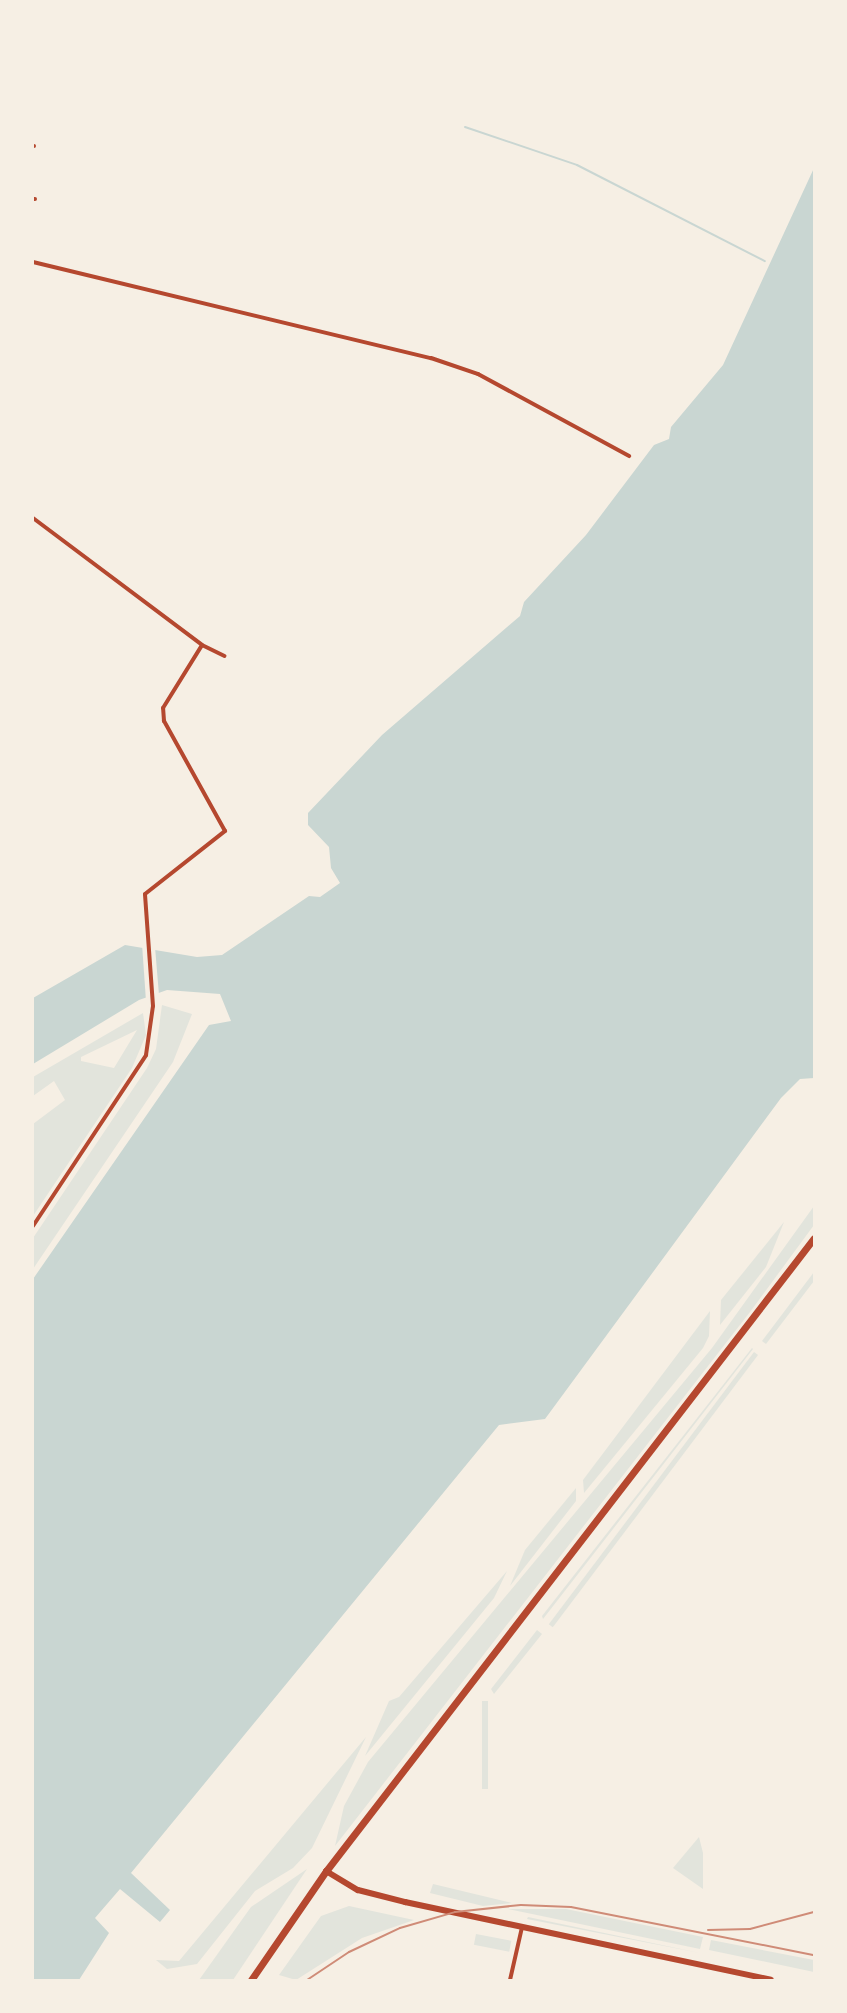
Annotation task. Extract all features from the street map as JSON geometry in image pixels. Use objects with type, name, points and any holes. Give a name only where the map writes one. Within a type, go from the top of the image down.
[{"type":"main road","points":[[251,1980],[326,1871],[814,1238]]},
{"type":"main road","points":[[326,1871],[358,1890],[771,1980]]},
{"type":"street","points":[[33,262],[430,358],[478,374],[628,456]]},
{"type":"street","points":[[33,518],[202,645],[225,656]]},
{"type":"street","points":[[33,1226],[146,1055],[153,1006],[145,894],[225,831],[164,721],[163,708],[202,645]]},
{"type":"street","points":[[510,1980],[522,1926]]},
{"type":"shaded area","points":[[814,168],[814,1078],[800,1079],[781,1098],[545,1419],[499,1425],[131,1873],[170,1910],[160,1922],[120,1889],[95,1918],[109,1933],[79,1980],[33,1980],[33,1279],[209,1025],[231,1021],[220,994],[167,990],[139,1000],[33,1064],[33,998],[125,945],[197,957],[222,955],[309,896],[320,897],[340,883],[331,868],[329,847],[308,825],[308,813],[382,735],[520,616],[524,602],[586,535],[654,445],[669,439],[671,427],[723,365]]},
{"type":"shaded area","points":[[162,1005],[192,1014],[173,1062],[33,1269],[33,1238],[147,1068],[156,1049]]},
{"type":"shaded area","points":[[143,1013],[146,1035],[132,1068],[33,1216],[33,1124],[65,1100],[54,1081],[33,1096],[33,1077]],"holes":[[[137,1030],[114,1068],[81,1061],[81,1057]]]},
{"type":"shaded area","points":[[814,1206],[814,1225],[750,1312],[335,1846],[344,1806],[368,1762],[712,1348]]},
{"type":"shaded area","points":[[784,1222],[766,1267],[720,1325],[721,1300]]},
{"type":"shaded area","points":[[814,1272],[814,1281],[766,1344],[762,1341]]},
{"type":"shaded area","points":[[710,1311],[709,1336],[703,1348],[584,1493],[583,1480]]},
{"type":"shaded area","points":[[753,1349],[543,1619],[542,1616]]},
{"type":"shaded area","points":[[754,1352],[758,1355],[553,1627],[549,1624]]},
{"type":"shaded area","points":[[576,1488],[576,1501],[510,1586],[525,1550]]},
{"type":"shaded area","points":[[507,1571],[494,1598],[365,1756],[389,1701],[399,1697]]},
{"type":"shaded area","points":[[537,1630],[542,1634],[494,1694],[491,1689]]},
{"type":"shaded area","points":[[482,1701],[488,1701],[488,1789],[482,1789]]},
{"type":"shaded area","points":[[366,1737],[312,1848],[293,1868],[255,1891],[197,1964],[167,1969],[156,1960],[179,1961]]},
{"type":"shaded area","points":[[699,1837],[703,1853],[703,1889],[673,1868]]},
{"type":"shaded area","points":[[307,1869],[233,1980],[199,1980],[251,1907]]},
{"type":"shaded area","points":[[433,1884],[512,1903],[483,1906],[430,1893]]},
{"type":"shaded area","points":[[349,1906],[414,1920],[362,1938],[296,1980],[279,1975],[321,1916]]},
{"type":"shaded area","points":[[508,1909],[566,1909],[703,1937],[700,1949]]},
{"type":"shaded area","points":[[528,1917],[700,1953],[527,1919]]},
{"type":"shaded area","points":[[476,1934],[511,1941],[509,1952],[474,1945]]},
{"type":"shaded area","points":[[711,1940],[814,1960],[814,1972],[709,1950]]},
{"type":"pier","points":[[142,944],[155,947],[159,995],[146,1001]]},
{"type":"waterway","points":[[465,127],[577,165],[765,261]]},
{"type":"railway","points":[[307,1980],[349,1952],[400,1928],[455,1912],[521,1905],[571,1907],[814,1955]]},
{"type":"railway","points":[[708,1930],[750,1929],[814,1912]]}]
